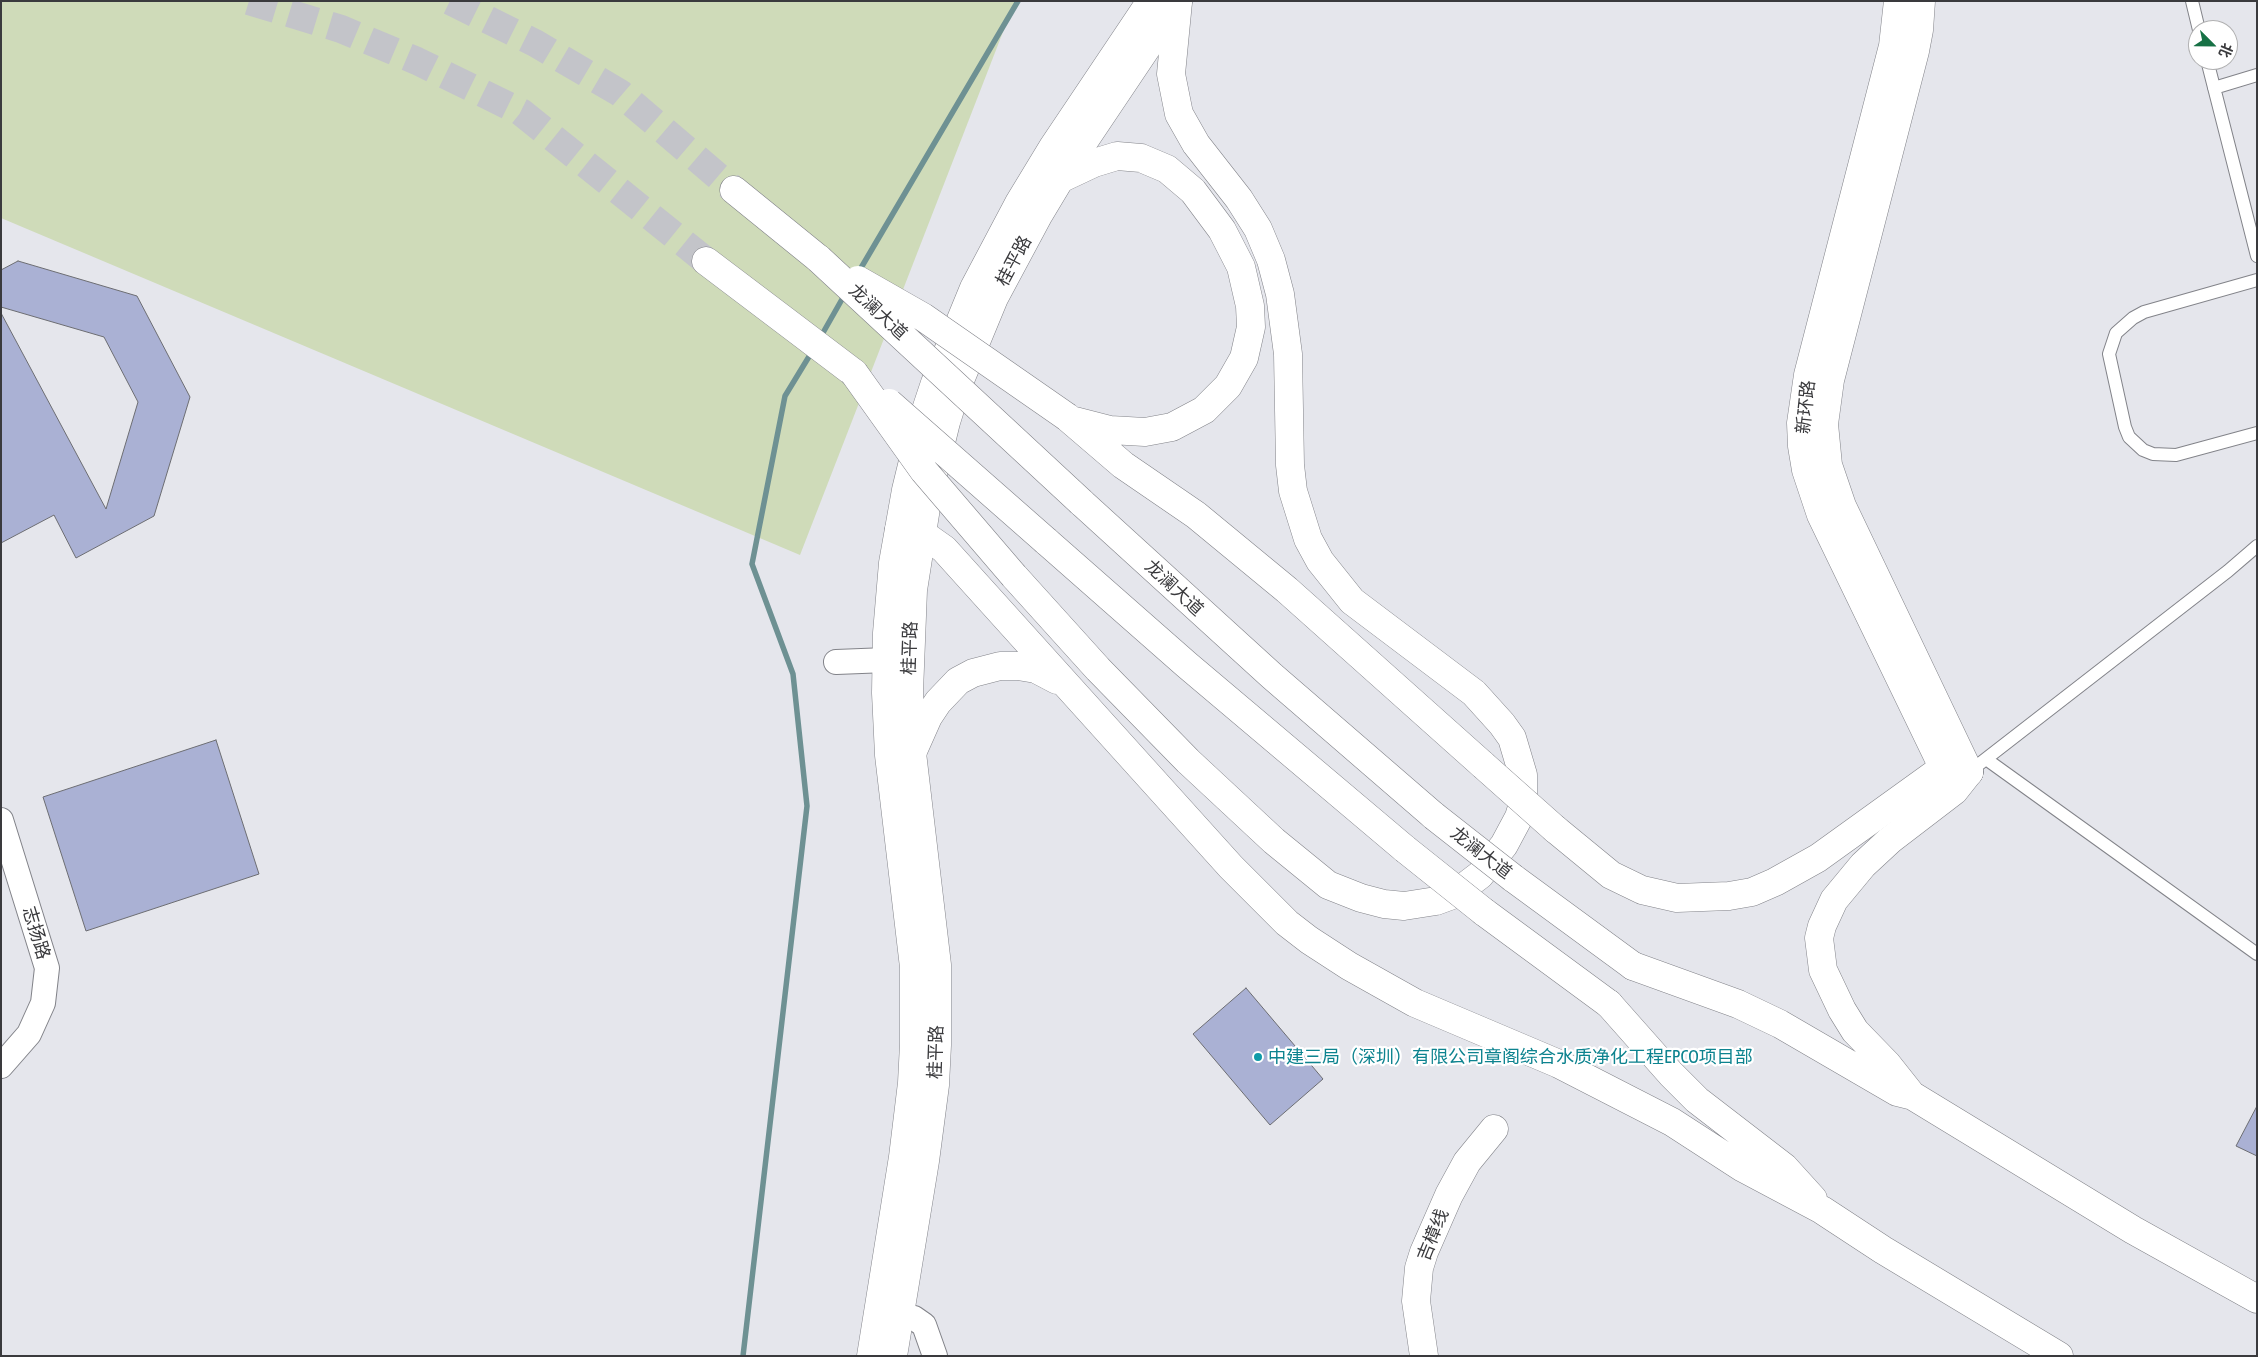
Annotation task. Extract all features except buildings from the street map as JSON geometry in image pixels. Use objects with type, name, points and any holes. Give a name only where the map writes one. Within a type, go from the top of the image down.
[{"type":"main road","name":"桂平路","points":[[893,1356],[925,1161],[935,1085],[937,1045],[937,965],[912,753],[909,692],[910,532],[924,416],[947,352],[974,288],[1019,203],[1053,147],[1151,1]]},
{"type":"main road","name":"新环路","points":[[1898,1],[1893,46],[1808,375],[1801,424],[1802,446],[1812,495],[1821,515],[1963,773]]},
{"type":"main road","name":"新环路","points":[[1921,1],[1915,51],[1830,380],[1824,431],[1828,465],[1842,506],[1963,773]]},
{"type":"main road","name":"桂平路","points":[[871,1356],[903,1158],[912,1083],[914,1044],[914,967],[889,755],[887,660],[893,563],[910,532],[968,360],[1011,266],[1060,179],[1101,114],[1178,2]]},
{"type":"main road","points":[[854,373],[924,471],[1014,576],[1098,669],[1188,761],[1253,822],[1328,885],[1361,898],[1384,904],[1404,906],[1436,901],[1455,894],[1480,874],[1504,845],[1519,817],[1523,804],[1523,775],[1517,752],[1502,724],[1474,693],[1352,602],[1320,561],[1308,538],[1293,491],[1290,465],[1288,354],[1280,294],[1271,260],[1258,229],[1239,199],[1196,144],[1179,114],[1172,74],[1178,2]]},
{"type":"main road","points":[[1060,179],[1094,163],[1124,155],[1150,161],[1179,178],[1213,215],[1230,244],[1241,267],[1251,327],[1244,358],[1228,386],[1204,410],[1188,420],[1157,430],[1133,432],[1092,426],[1067,417]]},
{"type":"main road","name":"龙澜大道","points":[[734,190],[819,259],[1251,658],[1434,816],[1513,878],[1633,966],[1738,1004],[1780,1024],[1904,1091],[2111,1217],[2257,1299]]},
{"type":"main road","points":[[819,259],[923,317],[1067,417],[1123,465],[1196,515],[1287,590],[1555,829],[1611,875],[1642,890],[1677,898],[1729,896],[1752,892],[1775,882],[1818,858],[1963,773]]},
{"type":"main road","points":[[706,261],[854,373],[1216,690],[1404,849],[1484,912],[1609,1004],[1671,1074],[1697,1100],[1771,1157],[1788,1184]]},
{"type":"main road","points":[[910,532],[944,549],[1256,894],[1288,923],[1349,966],[1415,1003],[1559,1064],[1615,1091],[1788,1184],[1822,1210],[1883,1250],[2059,1356]]},
{"type":"main road","points":[[912,753],[928,717],[938,702],[958,682],[973,673],[1000,666],[1027,667],[1066,684]]},
{"type":"main road","points":[[1904,1091],[1856,1031],[1838,1004],[1823,970],[1819,938],[1822,926],[1834,900],[1863,865],[1963,773]]},
{"type":"main road","name":"吉樟线","points":[[1424,1356],[1416,1301],[1419,1268],[1446,1202],[1467,1162],[1494,1129]]},
{"type":"street","points":[[836,662],[887,660]]},
{"type":"street","name":"志扬路","points":[[1,820],[47,968],[43,1003],[29,1034],[1,1066]]},
{"type":"street","points":[[900,1315],[914,1318],[924,1325],[935,1356]]},
{"type":"lane","points":[[2192,1],[2197,20]]},
{"type":"lane","points":[[2210,70],[2257,256]]},
{"type":"lane","points":[[2214,88],[2257,75]]},
{"type":"lane","points":[[2257,280],[2144,312],[2133,318],[2116,333],[2109,354],[2124,427],[2129,437],[2143,450],[2153,454],[2176,455],[2257,433]]},
{"type":"lane","points":[[2257,546],[2228,571],[1963,773],[2257,954]]},
{"type":"green space","points":[[1,1],[1015,1],[800,555],[1,218]]},
{"type":"waterway","points":[[858,273],[1018,1]]},
{"type":"waterway","points":[[820,338],[845,294]]},
{"type":"waterway","points":[[743,1356],[807,806],[793,674],[752,564],[785,396],[813,350]]},
{"type":"tunnel","points":[[249,1],[341,29],[417,61],[521,112],[706,261]]},
{"type":"tunnel","points":[[450,1],[535,43],[620,93],[734,190]]},
{"type":"place","name":"中建三局（深圳）有限公司章阁综合水质净化工程EPCO项目部","points":[[1258,1057]]}]
